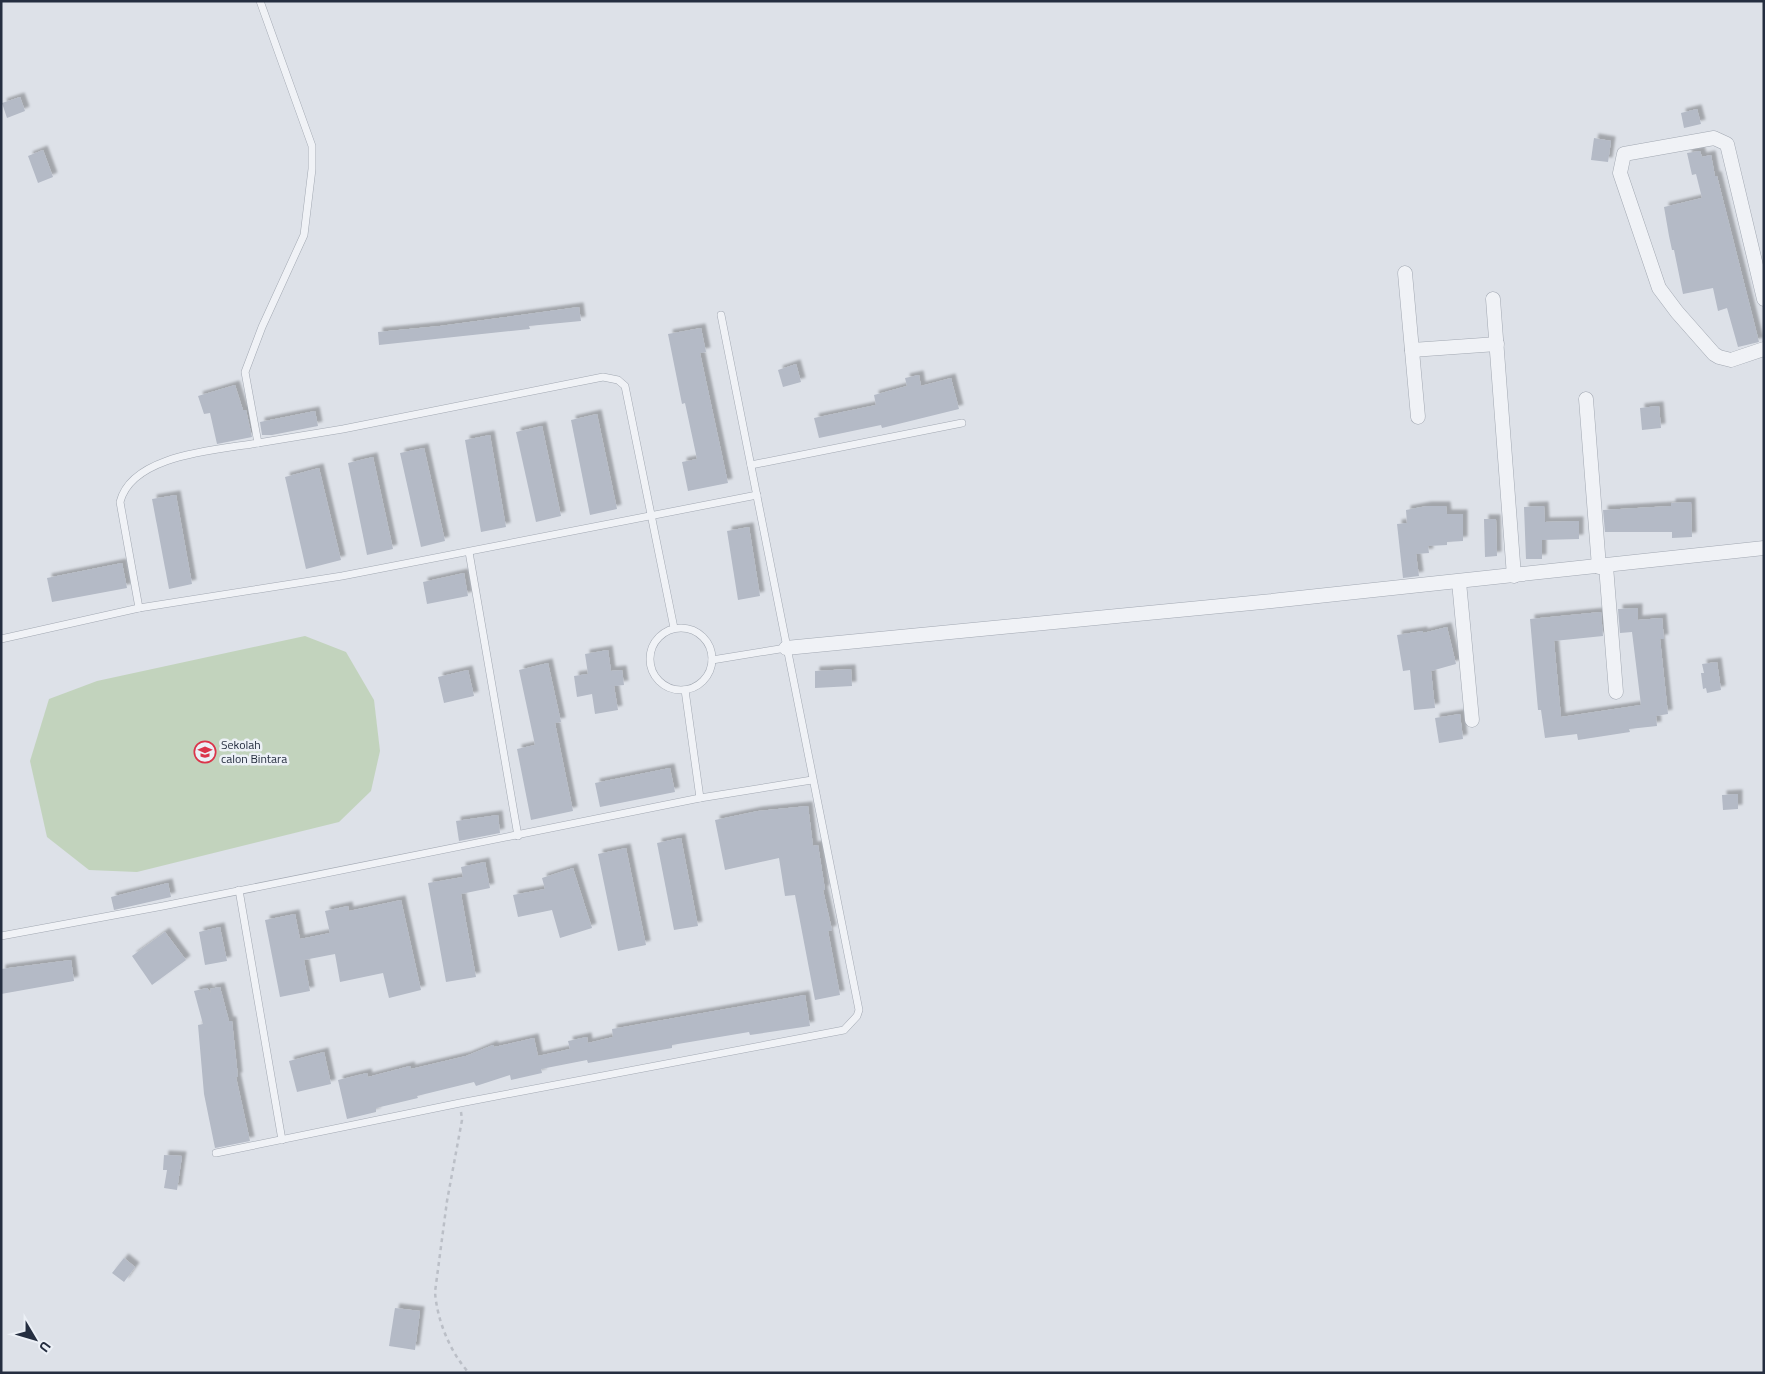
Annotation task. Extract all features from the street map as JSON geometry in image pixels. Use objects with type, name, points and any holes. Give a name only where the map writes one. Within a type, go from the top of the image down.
[{"type":"street","points":[[1764,300],[1727,144],[1714,138],[1624,154],[1620,173],[1659,288],[1714,354],[1730,360],[1764,349]]},
{"type":"street","points":[[1405,274],[1418,417]]},
{"type":"street","points":[[1493,298],[1514,576]]},
{"type":"street","points":[[1412,350],[1497,344]]},
{"type":"street","points":[[1586,399],[1616,692]]},
{"type":"street","points":[[786,648],[1026,626],[1459,582],[1764,548]]},
{"type":"street","points":[[1459,582],[1472,720]]},
{"type":"lane","points":[[258,443],[245,372],[262,327],[300,248],[304,235],[313,156],[260,1]]},
{"type":"lane","points":[[216,1153],[460,1103],[844,1030],[849,1026],[859,1010],[721,315]]},
{"type":"lane","points":[[139,608],[120,502],[127,486],[146,470],[179,457],[344,429],[603,377],[612,378],[625,386],[674,628]]},
{"type":"lane","points":[[751,464],[962,423]]},
{"type":"lane","points":[[1,639],[139,608],[342,576],[757,495]]},
{"type":"lane","points":[[469,552],[518,836]]},
{"type":"lane","points":[[674,628],[689,628],[702,635],[710,646],[712,660],[710,671],[704,680],[695,687],[685,690],[672,690],[662,684],[654,676],[650,664],[650,652],[655,641],[663,632],[674,628]]},
{"type":"lane","points":[[712,660],[786,648]]},
{"type":"lane","points":[[685,690],[700,798]]},
{"type":"lane","points":[[1,936],[518,836],[700,798],[812,780]]},
{"type":"lane","points":[[239,890],[282,1140]]},
{"type":"path","points":[[460,1103],[462,1120],[447,1201],[435,1292],[446,1336],[469,1373]]},
{"type":"green space","points":[[305,636],[346,652],[374,700],[380,751],[371,791],[339,822],[137,872],[89,870],[47,837],[30,761],[49,699],[97,681]]},
{"type":"building","points":[[20,97],[25,111],[7,118],[2,103]]},
{"type":"building","points":[[1697,109],[1701,124],[1684,128],[1681,113]]},
{"type":"building","points":[[1594,138],[1611,141],[1608,162],[1591,160]]},
{"type":"building","points":[[43,150],[53,177],[38,183],[28,156]]},
{"type":"building","points":[[1700,151],[1702,157],[1711,155],[1759,342],[1738,347],[1727,308],[1718,311],[1713,288],[1683,294],[1664,207],[1702,198],[1696,174],[1692,175],[1687,153]]},
{"type":"building","points":[[579,307],[581,321],[529,326],[530,329],[379,345],[378,332],[440,326]]},
{"type":"building","points":[[701,328],[706,352],[700,353],[728,483],[688,491],[682,462],[697,459],[685,403],[682,404],[668,334]]},
{"type":"building","points":[[796,364],[801,382],[783,387],[778,370]]},
{"type":"building","points":[[919,375],[921,386],[951,378],[959,409],[882,428],[881,425],[819,438],[814,418],[876,405],[874,395],[907,386],[905,378]]},
{"type":"building","points":[[235,385],[243,410],[246,410],[252,437],[217,444],[210,413],[204,414],[198,396]]},
{"type":"building","points":[[1659,406],[1661,428],[1642,430],[1640,408]]},
{"type":"building","points":[[315,411],[318,426],[272,435],[262,435],[260,422]]},
{"type":"building","points":[[597,414],[617,509],[590,515],[571,420]]},
{"type":"building","points":[[542,426],[561,516],[536,522],[516,432]]},
{"type":"building","points":[[490,435],[506,527],[481,532],[465,440]]},
{"type":"building","points":[[424,448],[445,541],[421,547],[400,453]]},
{"type":"building","points":[[373,457],[393,549],[367,555],[348,463]]},
{"type":"building","points":[[319,468],[341,560],[306,569],[285,477]]},
{"type":"building","points":[[176,495],[192,584],[169,589],[152,499]]},
{"type":"building","points":[[1691,502],[1692,537],[1672,538],[1672,532],[1605,532],[1603,510],[1671,506],[1671,503]]},
{"type":"building","points":[[1427,506],[1446,506],[1447,514],[1463,514],[1463,541],[1447,542],[1447,545],[1428,546],[1429,553],[1416,554],[1419,576],[1403,578],[1397,524],[1407,523],[1406,510]]},
{"type":"building","points":[[1544,506],[1545,522],[1579,521],[1579,539],[1542,540],[1542,559],[1526,559],[1524,507]]},
{"type":"building","points":[[1484,519],[1496,519],[1497,556],[1485,557]]},
{"type":"building","points":[[749,527],[760,596],[738,600],[727,531]]},
{"type":"building","points":[[122,563],[127,588],[52,602],[47,578]]},
{"type":"building","points":[[464,573],[468,596],[427,604],[423,582]]},
{"type":"building","points":[[1638,608],[1638,620],[1662,618],[1664,639],[1660,639],[1668,714],[1656,716],[1657,726],[1629,729],[1630,732],[1578,740],[1577,734],[1545,738],[1541,710],[1538,710],[1530,619],[1601,612],[1603,636],[1554,641],[1561,717],[1641,705],[1632,632],[1620,633],[1618,609]]},
{"type":"building","points":[[1447,627],[1456,664],[1431,671],[1435,708],[1414,710],[1410,670],[1403,671],[1397,635],[1423,631],[1423,633]]},
{"type":"building","points":[[608,650],[611,671],[622,670],[624,685],[614,686],[618,710],[595,714],[592,694],[577,697],[574,676],[588,674],[585,654]]},
{"type":"building","points":[[1717,662],[1721,690],[1707,693],[1706,688],[1703,689],[1701,673],[1704,673],[1702,664]]},
{"type":"building","points":[[548,663],[561,722],[555,723],[573,811],[531,820],[517,749],[535,745],[519,670]]},
{"type":"building","points":[[851,669],[852,686],[815,688],[815,671]]},
{"type":"building","points":[[468,670],[474,696],[444,703],[438,677]]},
{"type":"building","points":[[1460,714],[1463,739],[1439,743],[1435,718]]},
{"type":"building","points":[[670,768],[675,792],[600,807],[595,783]]},
{"type":"building","points":[[1738,794],[1738,809],[1723,810],[1722,795]]},
{"type":"building","points":[[808,806],[813,846],[818,845],[825,890],[823,890],[832,930],[828,931],[840,995],[815,1000],[795,895],[785,896],[779,858],[725,870],[715,820],[758,811]]},
{"type":"building","points":[[498,815],[500,833],[459,841],[456,821]]},
{"type":"building","points":[[681,838],[698,926],[674,930],[657,843]]},
{"type":"building","points":[[626,848],[646,945],[618,951],[598,854]]},
{"type":"building","points":[[485,862],[490,888],[461,894],[476,977],[446,982],[428,883],[463,877],[461,867]]},
{"type":"building","points":[[573,868],[592,928],[560,938],[552,910],[518,917],[513,895],[545,889],[542,878]]},
{"type":"building","points":[[168,883],[171,897],[114,910],[111,897]]},
{"type":"building","points":[[401,900],[421,990],[389,998],[383,973],[340,982],[335,954],[304,960],[310,991],[280,997],[265,920],[295,914],[300,939],[330,933],[325,911],[348,906],[349,911]]},
{"type":"building","points":[[220,927],[227,961],[205,965],[199,932]]},
{"type":"building","points":[[165,932],[186,960],[152,985],[132,956]]},
{"type":"building","points":[[71,960],[74,981],[1,994],[1,969]]},
{"type":"building","points":[[220,987],[229,1021],[232,1021],[238,1077],[236,1077],[250,1141],[215,1148],[204,1094],[198,1025],[203,1024],[194,991],[207,988],[211,993],[210,989]]},
{"type":"building","points":[[805,995],[810,1026],[750,1035],[749,1032],[672,1045],[672,1048],[588,1063],[587,1060],[541,1069],[542,1073],[511,1080],[510,1075],[476,1086],[474,1082],[417,1096],[418,1098],[376,1108],[376,1112],[347,1119],[338,1080],[367,1073],[368,1077],[410,1066],[411,1069],[466,1056],[493,1045],[494,1047],[534,1038],[538,1056],[570,1049],[568,1041],[587,1037],[588,1043],[613,1037],[612,1029]]},
{"type":"building","points":[[324,1052],[331,1084],[297,1092],[289,1061]]},
{"type":"building","points":[[164,1155],[182,1156],[177,1190],[164,1188],[167,1170],[163,1170]]},
{"type":"building","points":[[124,1258],[135,1267],[124,1282],[112,1273]]},
{"type":"building","points":[[395,1308],[420,1311],[415,1350],[389,1346]]},
{"type":"place","name":"Sekolah calon Bintara","points":[[205,752]]}]
